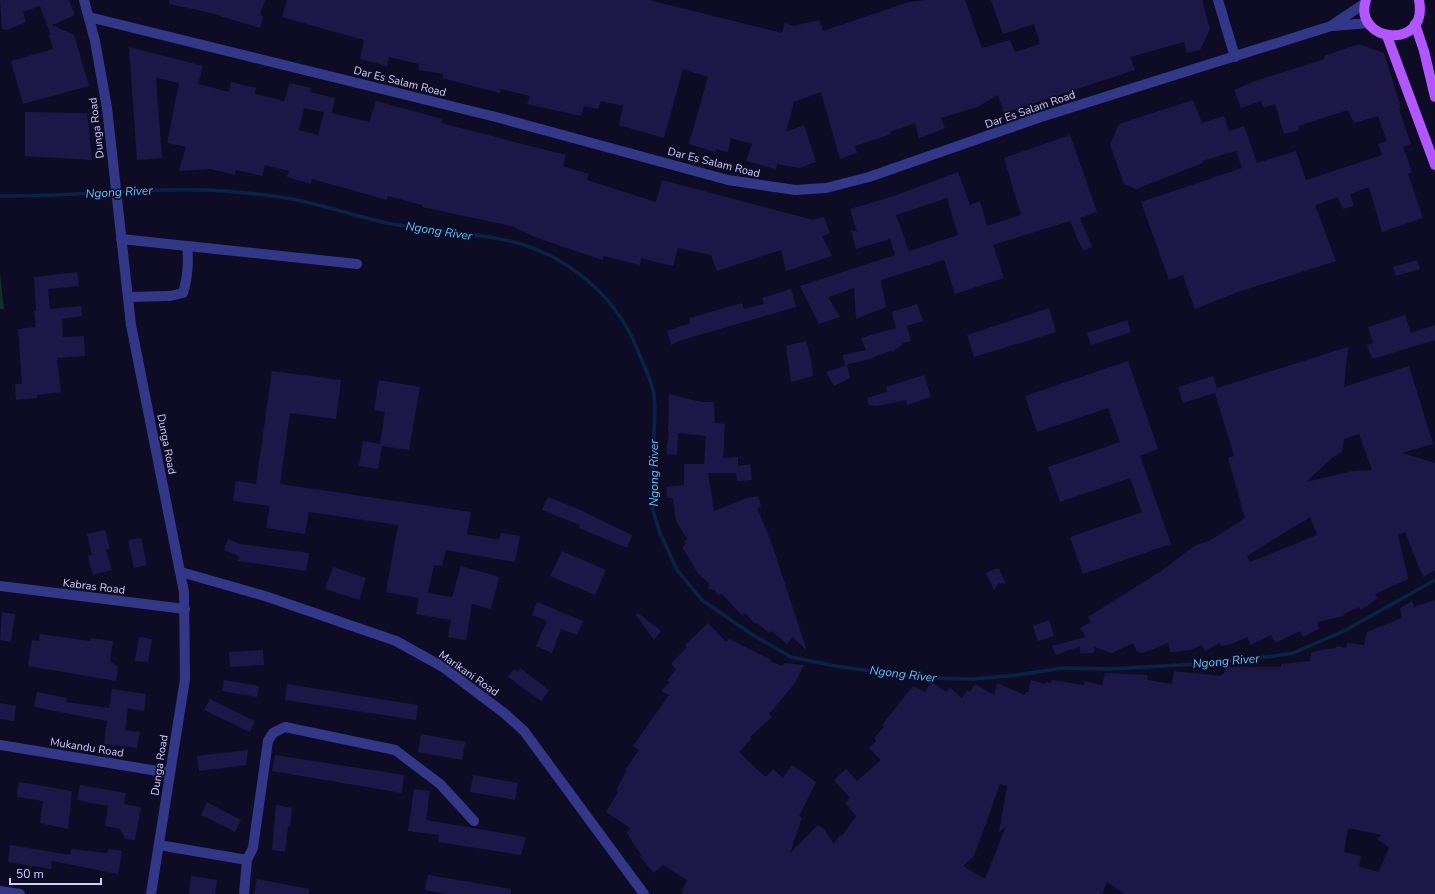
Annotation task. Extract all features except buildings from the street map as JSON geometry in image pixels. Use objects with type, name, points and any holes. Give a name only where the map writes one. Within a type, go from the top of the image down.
[{"type":"main road","points":[[1366,1],[1365,13],[1369,23],[1376,31],[1387,36],[1403,34],[1416,24],[1419,16],[1419,0]]},
{"type":"main road","points":[[1416,24],[1435,97]]},
{"type":"main road","points":[[1387,36],[1435,165]]},
{"type":"street","name":"Dunga Road","points":[[84,0],[89,17],[107,108],[128,297],[142,383],[181,572],[185,609],[185,679],[151,894]]},
{"type":"street","points":[[1218,0],[1235,57]]},
{"type":"street","name":"Dar Es Salam Road","points":[[89,17],[496,117],[728,180],[795,190],[826,188],[869,177],[1041,116],[1331,26],[1366,1]]},
{"type":"street","points":[[1331,26],[1369,23]]},
{"type":"street","points":[[121,239],[357,264]]},
{"type":"street","points":[[128,297],[170,296],[183,294],[187,281],[189,263],[188,246]]},
{"type":"street","name":"Marikani Road","points":[[181,572],[265,596],[389,639],[443,667],[487,700],[524,731],[644,894]]},
{"type":"street","name":"Kabras Road","points":[[0,586],[185,609]]},
{"type":"street","points":[[244,894],[247,860],[253,848],[268,741],[273,733],[286,727],[395,750],[440,784],[474,821]]},
{"type":"street","name":"Mukandu Road","points":[[0,745],[170,773]]},
{"type":"street","points":[[158,845],[247,860]]},
{"type":"street","points":[[0,891],[20,894]]},
{"type":"green space","points":[[0,273],[4,309],[0,309]]},
{"type":"waterway","name":"Ngong River","points":[[0,196],[169,190],[225,191],[259,194],[304,201],[387,223],[514,242],[534,248],[553,257],[588,281],[604,296],[617,312],[628,330],[649,376],[655,405],[652,492],[653,511],[660,533],[677,570],[702,600],[753,635],[791,657],[835,666],[923,678],[973,679],[1017,675],[1063,668],[1108,669],[1197,664],[1275,656],[1293,653],[1344,631],[1435,580]]}]
